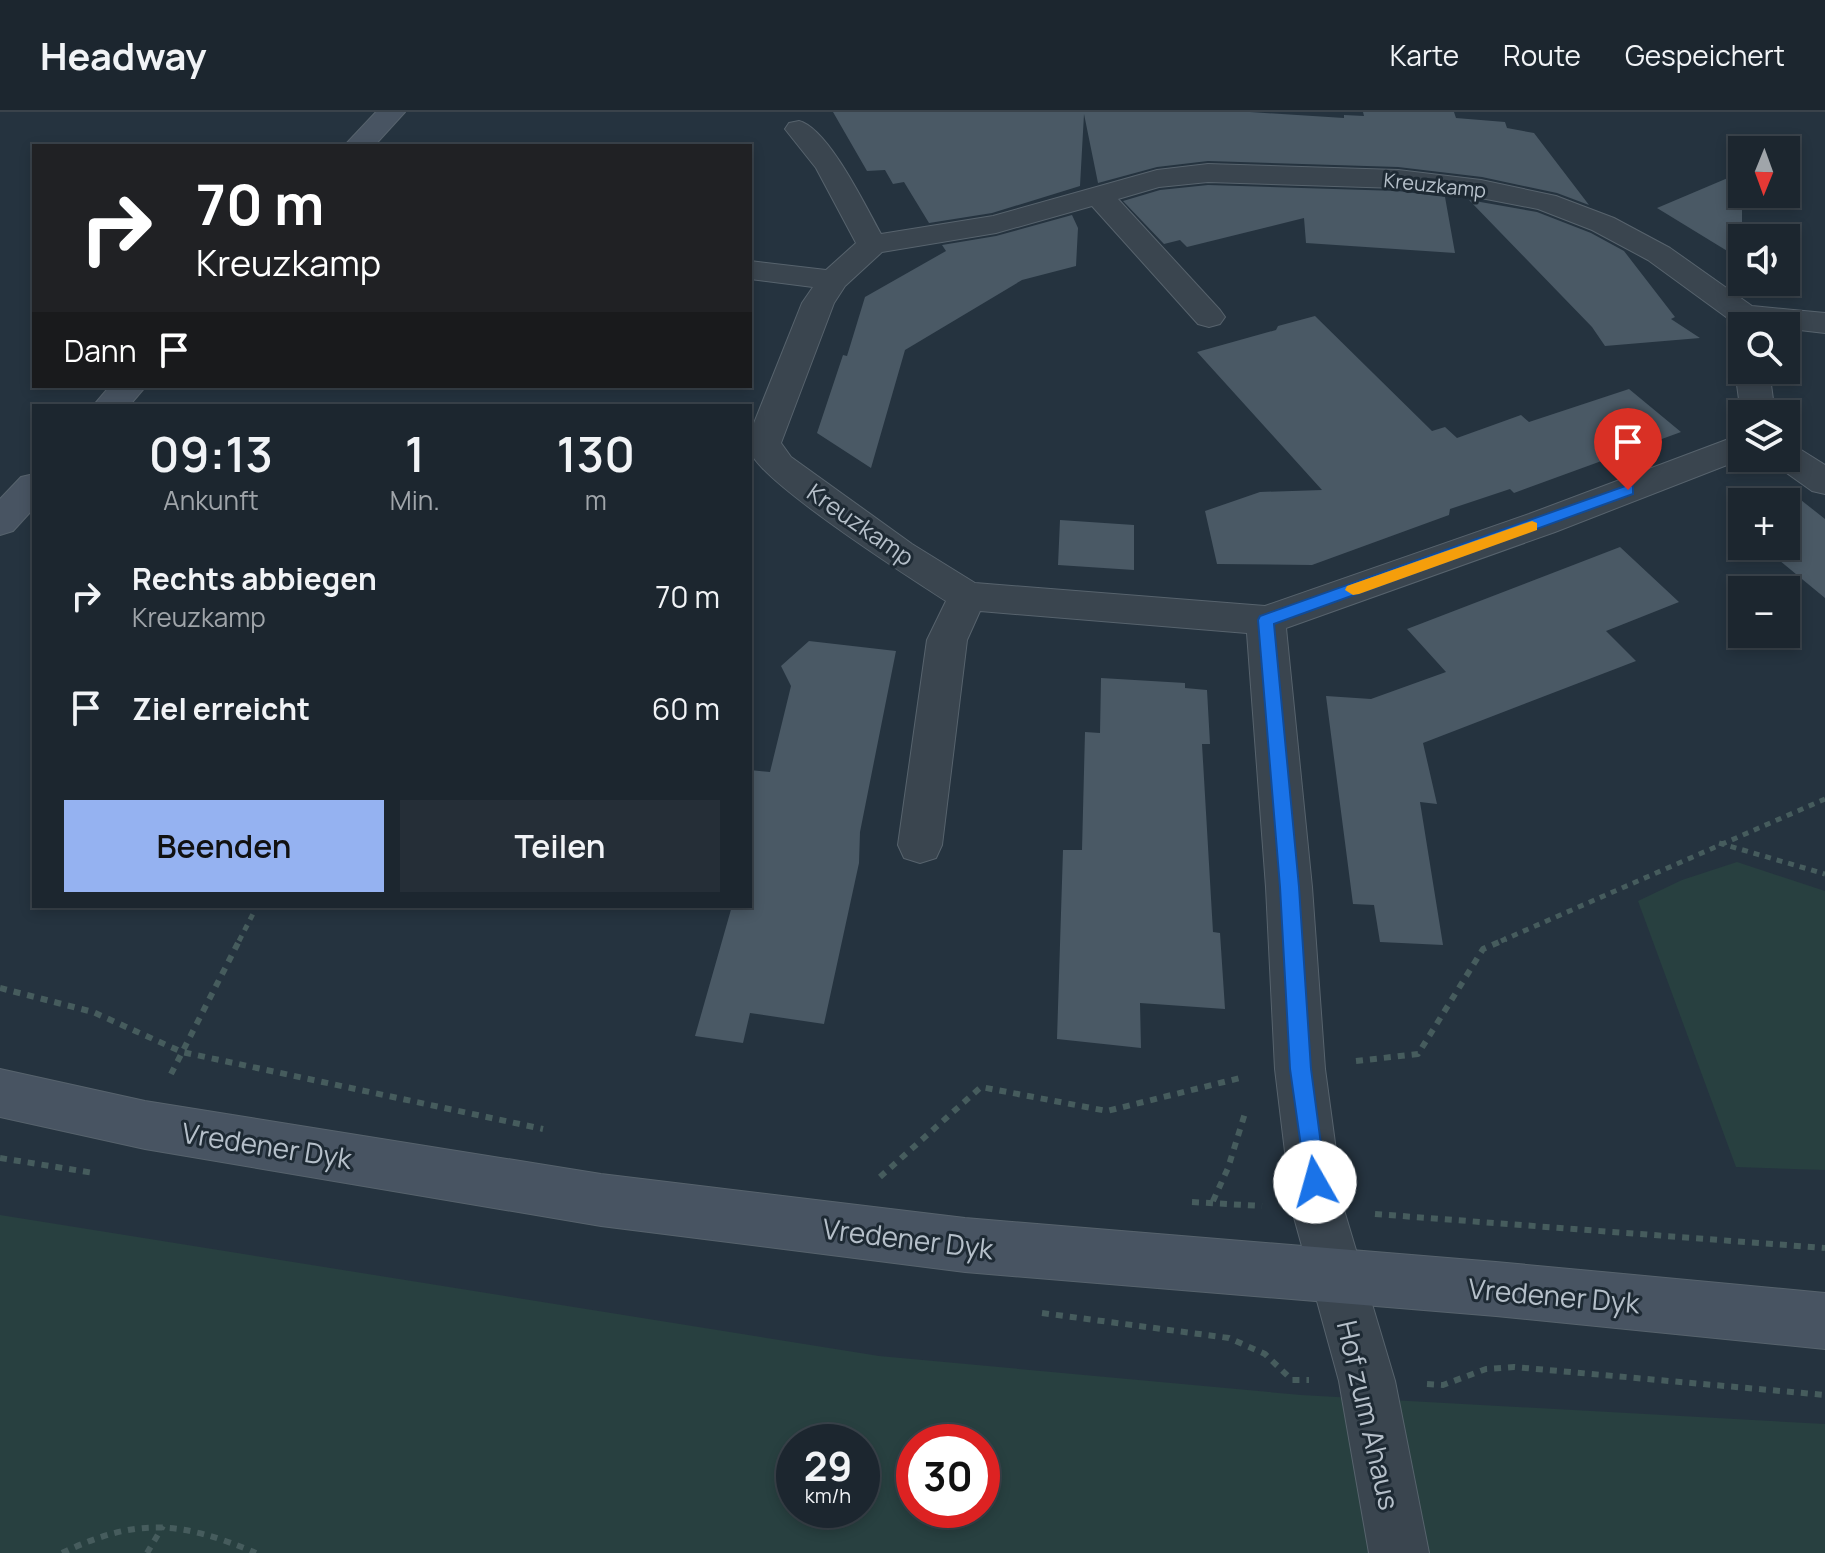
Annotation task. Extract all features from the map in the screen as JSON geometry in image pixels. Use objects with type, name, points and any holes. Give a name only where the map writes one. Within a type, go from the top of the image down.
[{"type":"main road","points":[[360,144],[391,112]]},
{"type":"main road","points":[[112,404],[127,388]]},
{"type":"main road","points":[[0,522],[32,488]]},
{"type":"main road","name":"Vredener Dyk","points":[[0,1093],[145,1125],[601,1200],[965,1245],[1825,1321]]},
{"type":"street","points":[[799,129],[829,166],[872,245]]},
{"type":"street","name":"Kreuzkamp","points":[[1728,451],[1542,523],[1266,620],[967,596],[899,553],[778,465],[756,444],[818,303],[833,280],[872,245],[996,224],[1157,179],[1208,173],[1398,179],[1481,189],[1546,202],[1603,224],[1659,254],[1733,312]]},
{"type":"street","points":[[1097,194],[1209,317]]},
{"type":"street","points":[[752,270],[833,280]]},
{"type":"street","name":"Kreuzkamp","points":[[1800,322],[1825,323]]},
{"type":"street","points":[[1800,465],[1825,482]]},
{"type":"street","points":[[920,845],[947,640],[967,596]]},
{"type":"street","points":[[1266,620],[1288,872],[1279,1071],[1337,1278]]},
{"type":"street","name":"Hof zum Ahaus","points":[[1337,1278],[1367,1381],[1399,1553]]},
{"type":"path","points":[[888,1184],[875,1182],[981,1087],[1107,1111],[1279,1071],[1418,1054],[1483,949],[1825,799]]},
{"type":"path","points":[[1719,843],[1825,874]]},
{"type":"path","points":[[145,1125],[256,908]]},
{"type":"path","points":[[0,988],[93,1012],[182,1052],[549,1131]]},
{"type":"path","points":[[1184,1202],[1825,1248]]},
{"type":"path","points":[[1367,1381],[1443,1385],[1486,1369],[1514,1367],[1825,1395]]},
{"type":"path","points":[[62,1553],[89,1538],[128,1525],[163,1526],[215,1534],[256,1553]]},
{"type":"path","points":[[147,1553],[163,1526]]},
{"type":"green space","points":[[1737,862],[1825,891],[1825,1170],[1736,1167],[1638,901],[1682,880]]},
{"type":"green space","points":[[0,1215],[879,1356],[1301,1395],[1825,1424],[1825,1553],[0,1553]]},
{"type":"building","points":[[833,112],[1250,112],[1344,118],[1344,115],[1364,116],[1363,112],[1454,112],[1456,118],[1505,122],[1507,128],[1534,133],[1589,205],[1557,193],[1482,177],[1398,167],[1208,161],[1157,167],[1098,183],[1084,114],[1080,186],[992,213],[929,223],[904,182],[893,184],[885,170],[867,171]]},
{"type":"building","points":[[1728,178],[1728,208],[1742,208],[1742,224],[1728,224],[1728,251],[1657,208]]},
{"type":"building","points":[[1208,185],[1398,191],[1445,197],[1455,253],[1306,243],[1304,218],[1187,247],[1180,240],[1164,244],[1123,201],[1160,190]]},
{"type":"building","points":[[1469,200],[1537,212],[1591,233],[1624,251],[1675,317],[1671,319],[1700,338],[1605,346],[1592,327]]},
{"type":"building","points":[[1072,215],[1078,228],[1076,266],[1022,280],[905,350],[871,468],[817,433],[843,355],[847,356],[865,297],[946,251],[942,245],[996,236]]},
{"type":"building","points":[[1315,316],[1432,431],[1445,427],[1457,438],[1521,415],[1529,422],[1629,389],[1681,432],[1514,493],[1510,489],[1450,509],[1449,515],[1312,565],[1217,564],[1205,511],[1260,492],[1322,490],[1197,352]]},
{"type":"building","points":[[1800,499],[1825,519],[1825,598],[1779,560],[1800,560]]},
{"type":"building","points":[[1060,520],[1134,525],[1134,570],[1058,565]]},
{"type":"building","points":[[1620,547],[1679,602],[1606,631],[1636,661],[1423,743],[1437,804],[1420,802],[1443,945],[1380,942],[1374,905],[1353,904],[1326,696],[1371,699],[1446,672],[1407,629]]},
{"type":"building","points":[[809,641],[896,651],[860,832],[859,863],[824,1024],[750,1013],[743,1043],[695,1036],[731,908],[752,908],[752,770],[770,772],[791,686],[781,666]]},
{"type":"building","points":[[1101,678],[1185,683],[1185,688],[1207,690],[1210,744],[1202,744],[1213,932],[1220,933],[1225,1009],[1140,1003],[1141,1048],[1057,1039],[1063,850],[1082,850],[1085,732],[1100,733]]},
{"type":"slow traffic","points":[[1353,590],[1532,527]]},
{"type":"route","points":[[1315,1182],[1300,1069],[1289,887],[1266,620],[1628,490]]}]
